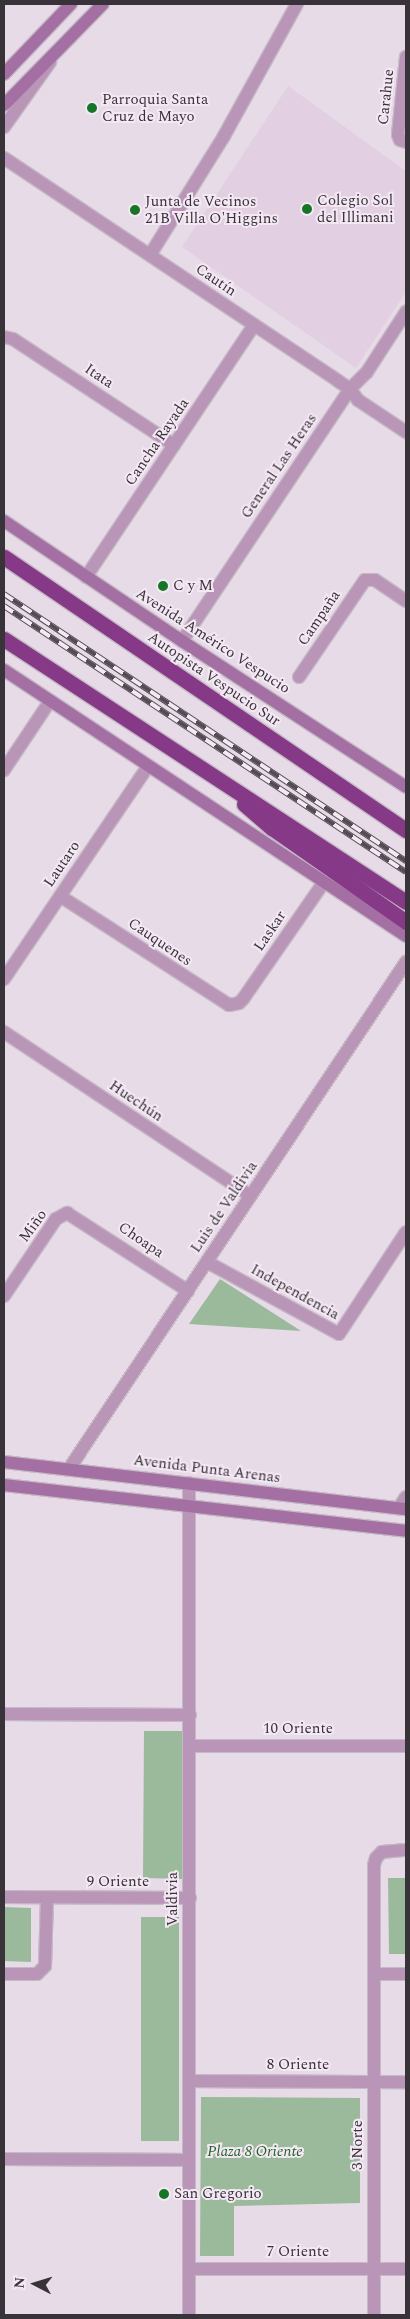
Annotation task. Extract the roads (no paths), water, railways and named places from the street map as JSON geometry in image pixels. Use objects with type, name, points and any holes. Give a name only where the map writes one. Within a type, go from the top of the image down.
[{"type":"highway","name":"Autopista Vespucio Sur","points":[[4,557],[406,830]]},
{"type":"highway","points":[[4,639],[406,902]]},
{"type":"highway","points":[[210,772],[272,828],[406,922]]},
{"type":"main road","points":[[4,74],[71,4]]},
{"type":"main road","points":[[4,105],[103,4]]},
{"type":"main road","name":"Avenida Américo Vespucio","points":[[4,521],[182,641],[406,787]]},
{"type":"main road","points":[[4,670],[406,936]]},
{"type":"main road","name":"Avenida Punta Arenas","points":[[4,1462],[404,1505]]},
{"type":"main road","points":[[4,1485],[406,1531]]},
{"type":"street","points":[[150,255],[224,136],[297,4]]},
{"type":"street","points":[[4,126],[58,51]]},
{"type":"street","name":"Carahue","points":[[403,141],[398,135],[406,57]]},
{"type":"street","points":[[4,70],[16,61]]},
{"type":"street","name":"Cautín","points":[[4,158],[350,389],[358,400],[406,432]]},
{"type":"street","name":"General Las Heras","points":[[182,641],[350,389],[367,372],[406,312]]},
{"type":"street","name":"Cancha Rayada","points":[[86,576],[254,325]]},
{"type":"street","name":"Itata","points":[[4,337],[13,339],[174,446]]},
{"type":"street","name":"Campaña","points":[[299,677],[362,582],[368,578],[375,580],[406,601]]},
{"type":"street","points":[[5,767],[50,701]]},
{"type":"street","name":"Lautaro","points":[[4,979],[148,766]]},
{"type":"street","name":"Laskar","points":[[243,999],[324,882]]},
{"type":"street","name":"Cauquenes","points":[[60,896],[225,1004],[233,1005],[243,999]]},
{"type":"street","name":"Luis de Valdivia","points":[[69,1469],[406,962]]},
{"type":"street","name":"Huechún","points":[[4,1032],[251,1196]]},
{"type":"street","name":"Miño","points":[[5,1295],[56,1219],[63,1214],[75,1216]]},
{"type":"street","name":"Choapa","points":[[75,1216],[188,1291]]},
{"type":"street","name":"Independencia","points":[[207,1262],[339,1334],[406,1232]]},
{"type":"street","name":"Valdivia","points":[[189,1483],[189,2315]]},
{"type":"street","points":[[4,1714],[190,1715]]},
{"type":"street","name":"10 Oriente","points":[[190,1746],[406,1746]]},
{"type":"street","name":"3 Norte","points":[[374,2315],[375,1861],[378,1854],[386,1850],[406,1850]]},
{"type":"street","name":"9 Oriente","points":[[4,1898],[190,1898]]},
{"type":"street","points":[[4,1974],[36,1974],[45,1966],[47,1898]]},
{"type":"street","points":[[374,1974],[406,1974]]},
{"type":"street","name":"8 Oriente","points":[[189,2081],[406,2082]]},
{"type":"street","points":[[4,2159],[189,2160]]},
{"type":"street","name":"7 Oriente","points":[[189,2269],[406,2269]]},
{"type":"railway","points":[[4,594],[406,861]]},
{"type":"railway","points":[[4,606],[406,872]]},
{"type":"place","name":"Parroquia Santa Cruz de Mayo","points":[[92,108]]},
{"type":"place","name":"Colegio Sol del Illimani","points":[[307,209]]},
{"type":"place","name":"Junta de Vecinos 21B Villa O'Higgins","points":[[135,210]]},
{"type":"place","name":"C y M","points":[[163,586]]},
{"type":"place","name":"San Gregorio","points":[[164,2194]]},
{"type":"park label","name":"Plaza 8 Oriente","points":[[255,2152]]}]
